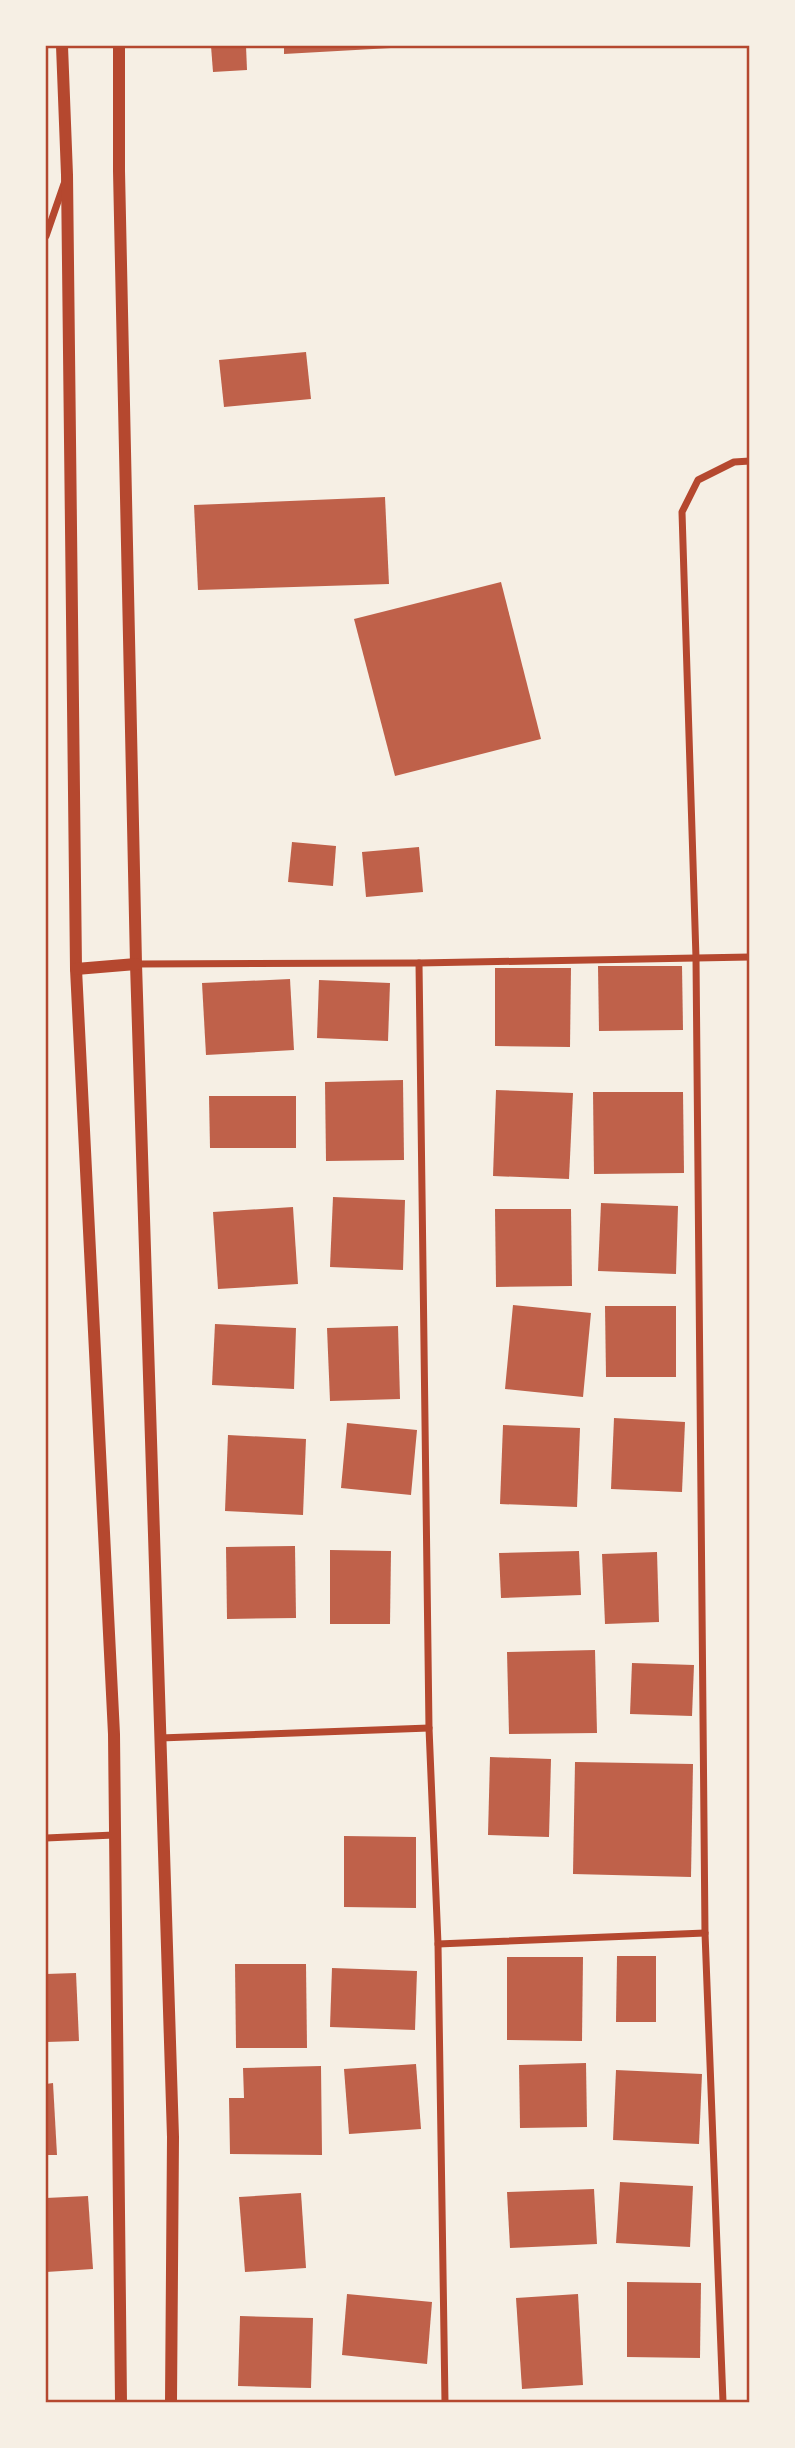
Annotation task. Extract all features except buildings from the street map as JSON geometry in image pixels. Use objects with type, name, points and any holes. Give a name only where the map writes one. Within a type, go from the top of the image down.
[{"type":"street","points":[[62,46],[67,175],[76,969],[114,1734],[121,2403]]},
{"type":"street","points":[[119,46],[119,171],[136,964],[173,2137],[171,2403]]},
{"type":"street","points":[[46,236],[67,175]]},
{"type":"street","points":[[723,2403],[705,1933],[696,958],[682,512],[698,480],[734,462],[750,461]]},
{"type":"street","points":[[76,969],[136,964],[750,957]]},
{"type":"street","points":[[419,962],[429,1728],[438,1944],[445,2403]]},
{"type":"street","points":[[160,1738],[429,1728]]},
{"type":"street","points":[[46,1838],[114,1835]]},
{"type":"street","points":[[438,1944],[705,1933]]}]
